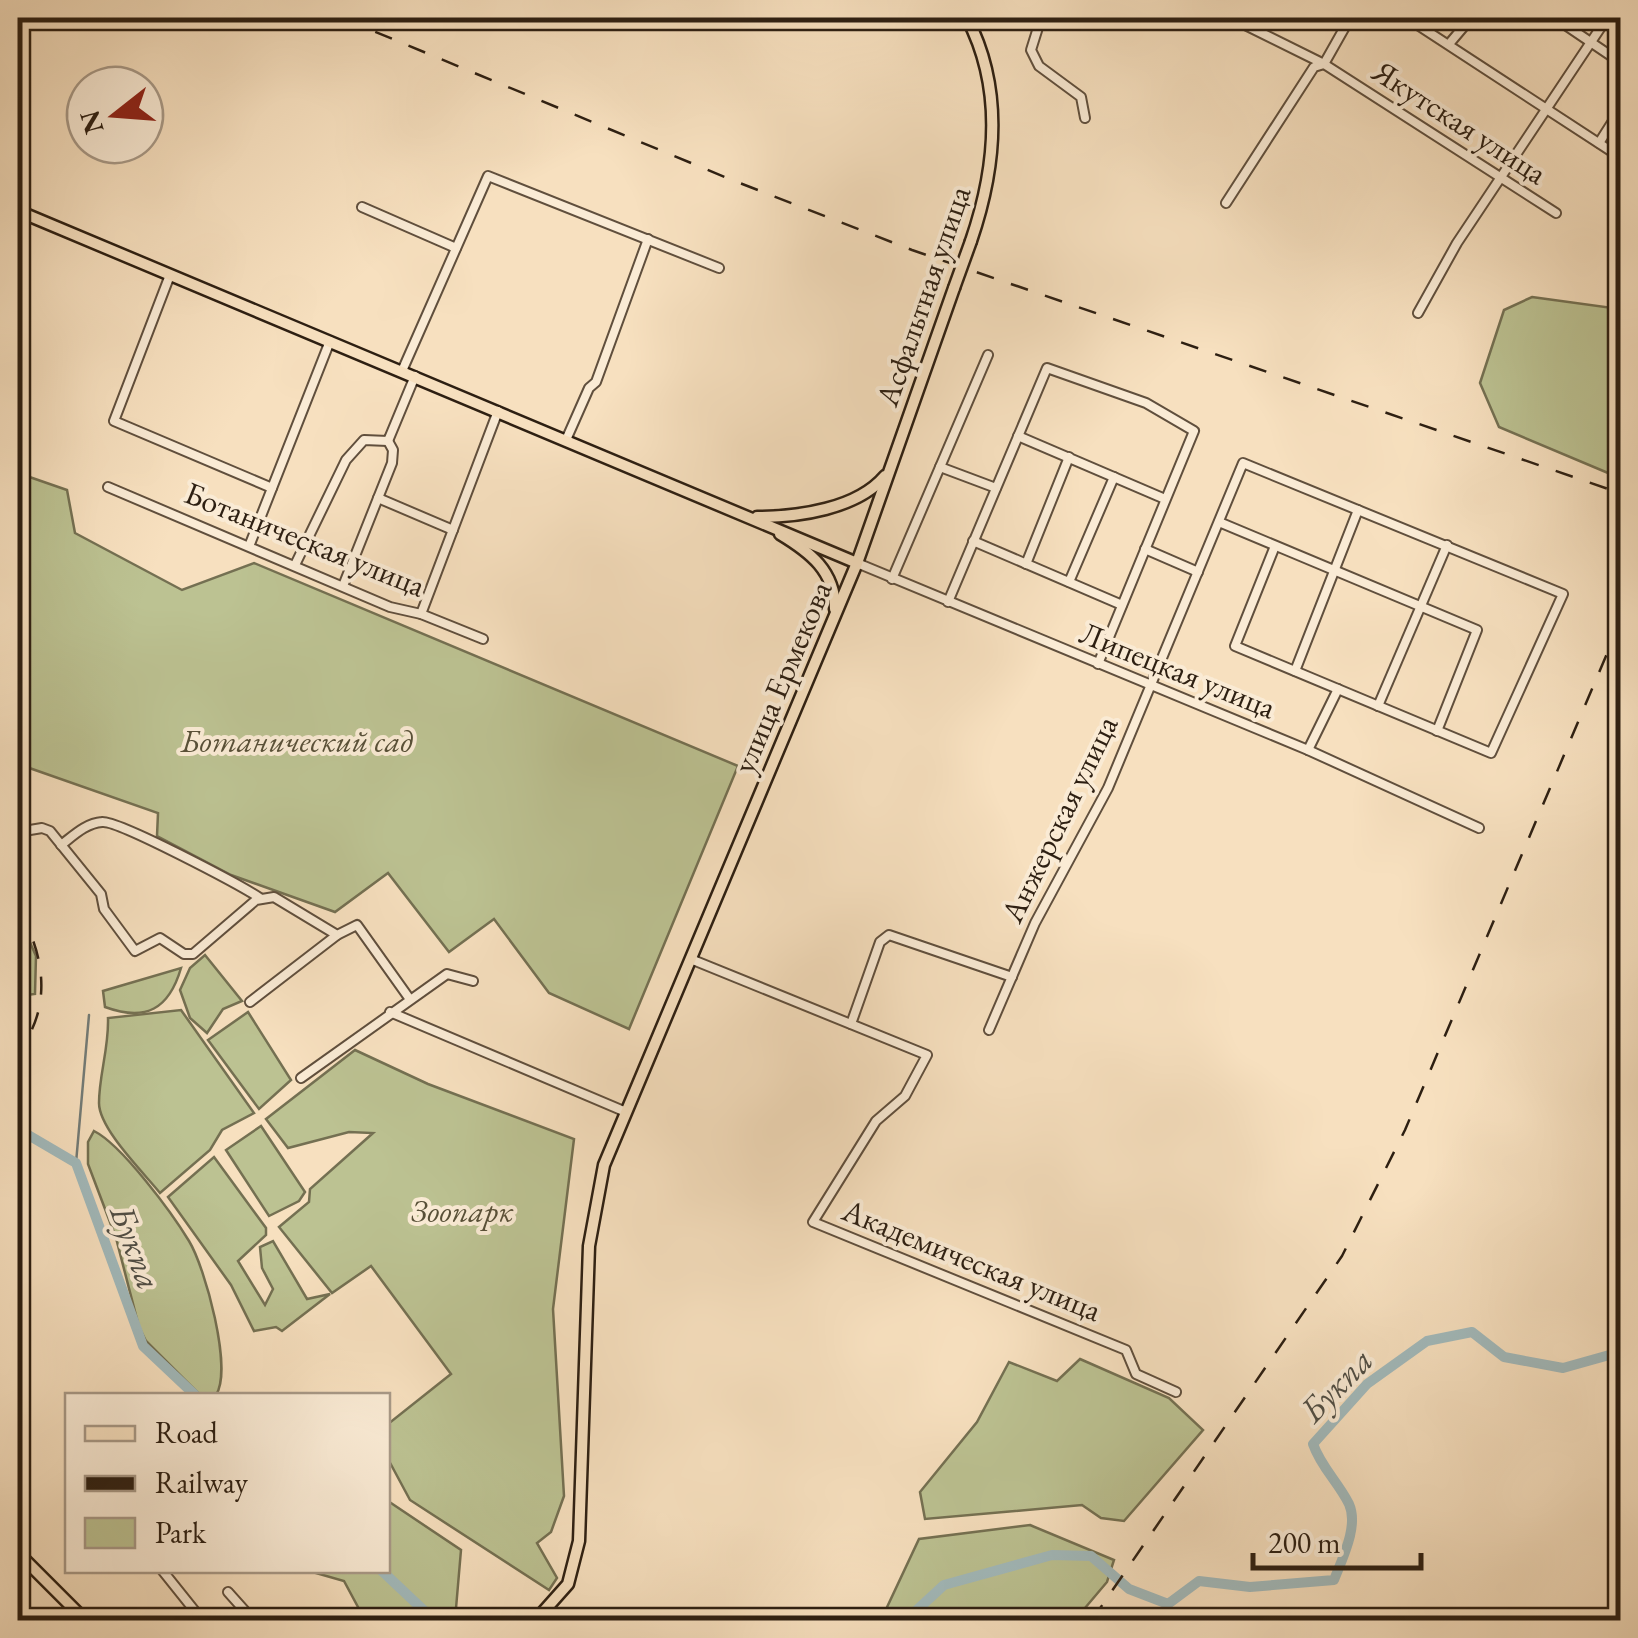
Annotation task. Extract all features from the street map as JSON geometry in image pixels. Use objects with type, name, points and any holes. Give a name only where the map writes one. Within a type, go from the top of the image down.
[{"type":"main road","name":"Асфальтная улица","points":[[857,562],[987,189],[994,137],[990,89],[968,18]]},
{"type":"main road","name":"улица Ермекова","points":[[18,211],[857,562],[596,1190],[589,1246],[580,1542],[568,1584],[538,1619]]},
{"type":"main road","points":[[748,517],[794,516],[845,501],[878,484],[889,471]]},
{"type":"main road","points":[[748,517],[808,552],[832,584],[835,614]]},
{"type":"main road","points":[[18,1553],[85,1620]]},
{"type":"street","points":[[1041,18],[1030,50],[1039,66],[1081,98],[1085,118]]},
{"type":"street","name":"Якутская улица","points":[[1231,18],[1324,64],[1556,213]]},
{"type":"street","points":[[1226,203],[1314,67],[1324,64],[1350,18]]},
{"type":"street","points":[[1407,18],[1620,157]]},
{"type":"street","points":[[1449,44],[1471,18]]},
{"type":"street","points":[[1554,18],[1620,62]]},
{"type":"street","points":[[1418,314],[1456,244],[1607,18]]},
{"type":"street","points":[[1599,143],[1620,110]]},
{"type":"street","points":[[402,371],[484,180],[491,176],[719,268]]},
{"type":"street","points":[[362,207],[456,248]]},
{"type":"street","points":[[566,440],[588,388],[596,382],[648,239]]},
{"type":"street","points":[[170,275],[114,421],[272,488]]},
{"type":"street","points":[[250,544],[330,341]]},
{"type":"street","points":[[892,578],[988,355]]},
{"type":"street","points":[[948,602],[1046,368],[1146,403],[1194,431],[1098,664]]},
{"type":"street","points":[[388,441],[415,376]]},
{"type":"street","points":[[421,614],[498,411]]},
{"type":"street","points":[[1018,436],[1166,499]]},
{"type":"street","points":[[295,565],[346,460],[364,440],[388,441]]},
{"type":"street","points":[[343,586],[392,462],[393,450],[388,441]]},
{"type":"street","points":[[1026,564],[1069,457]]},
{"type":"street","name":"Анжерская улица","points":[[990,1030],[1035,924],[1101,803],[1243,464],[1358,510]]},
{"type":"street","points":[[940,467],[996,488]]},
{"type":"street","points":[[1069,582],[1114,477]]},
{"type":"street","name":"Ботаническая улица","points":[[108,486],[390,606],[483,639]]},
{"type":"street","points":[[378,498],[454,530]]},
{"type":"street","points":[[1275,546],[1235,646],[1491,753],[1563,594],[1358,510],[1295,671]]},
{"type":"street","points":[[1219,522],[1478,631],[1437,731]]},
{"type":"street","points":[[973,541],[1122,604]]},
{"type":"street","points":[[1378,706],[1447,545]]},
{"type":"street","points":[[1144,549],[1198,572]]},
{"type":"street","name":"Липецкая улица","points":[[857,562],[1308,750],[1478,828]]},
{"type":"street","points":[[1308,750],[1338,689]]},
{"type":"street","points":[[61,845],[86,827],[110,822],[200,862],[260,898],[274,897],[294,906],[338,935]]},
{"type":"street","points":[[18,832],[46,829],[101,894],[104,910],[135,951],[160,938],[184,954],[193,954],[260,898]]},
{"type":"street","points":[[250,1002],[338,935],[358,925],[409,998]]},
{"type":"street","points":[[693,960],[851,1024],[880,942],[890,935],[1012,977]]},
{"type":"street","points":[[301,1078],[447,974],[473,981]]},
{"type":"street","points":[[390,1012],[626,1112]]},
{"type":"street","name":"Академическая улица","points":[[851,1024],[927,1055],[906,1096],[876,1122],[813,1222],[1126,1350],[1136,1374],[1176,1392]]},
{"type":"street","points":[[164,1573],[202,1620]]},
{"type":"street","points":[[228,1592],[253,1620]]},
{"type":"green space","points":[[1532,297],[1620,309],[1620,478],[1499,427],[1480,383],[1504,310]]},
{"type":"green space","name":"Ботанический сад","points":[[18,473],[67,490],[75,533],[182,590],[254,563],[738,766],[629,1029],[549,993],[494,919],[449,952],[388,873],[335,912],[231,875],[157,836],[158,813],[18,764]]},
{"type":"green space","points":[[18,915],[36,956],[35,994],[18,996]]},
{"type":"green space","points":[[205,955],[242,1001],[223,1009],[207,1033],[190,1018],[180,990],[190,968]]},
{"type":"green space","points":[[181,968],[170,994],[154,1009],[132,1013],[105,1007],[103,991]]},
{"type":"green space","points":[[181,1010],[254,1113],[222,1130],[210,1150],[160,1193],[124,1150],[101,1114],[108,1018]]},
{"type":"green space","points":[[248,1012],[291,1080],[259,1109],[208,1040]]},
{"type":"green space","name":"Зоопарк","points":[[355,1050],[428,1084],[574,1139],[553,1309],[564,1496],[551,1532],[537,1543],[557,1578],[549,1590],[410,1500],[390,1463],[390,1422],[451,1374],[371,1266],[332,1293],[279,1227],[309,1202],[310,1189],[373,1133],[349,1132],[288,1148],[266,1119]]},
{"type":"green space","points":[[261,1126],[305,1192],[299,1201],[269,1216],[226,1150]]},
{"type":"green space","points":[[94,1131],[118,1150],[146,1181],[189,1241],[215,1318],[221,1364],[217,1393],[198,1393],[146,1341],[116,1238],[88,1164],[88,1142]]},
{"type":"green space","points":[[214,1157],[266,1228],[266,1235],[238,1261],[265,1305],[273,1289],[262,1268],[260,1247],[273,1241],[307,1299],[330,1294],[282,1331],[276,1327],[254,1331],[231,1285],[168,1197]]},
{"type":"green space","points":[[1080,1359],[1169,1398],[1203,1430],[1124,1521],[1101,1518],[1082,1505],[925,1519],[920,1492],[977,1422],[1009,1362],[1057,1381]]},
{"type":"green space","points":[[390,1502],[461,1550],[455,1620],[365,1620],[344,1581],[316,1573],[390,1573]]},
{"type":"green space","points":[[1030,1525],[1114,1560],[1107,1582],[1085,1608],[1051,1620],[1019,1610],[953,1620],[881,1620],[919,1539]]},
{"type":"waterway","points":[[76,1163],[89,1015]]},
{"type":"waterway","name":"Букпа","points":[[18,1129],[76,1163],[143,1346],[193,1393]]},
{"type":"waterway","name":"Букпа","points":[[906,1620],[944,1585],[1052,1555],[1091,1556],[1129,1589],[1168,1604],[1199,1581],[1250,1587],[1334,1580],[1348,1542],[1352,1513],[1313,1444],[1367,1384],[1427,1341],[1472,1332],[1504,1357],[1563,1368],[1620,1352]]},
{"type":"waterway","name":"Букпа","points":[[384,1573],[434,1620]]},
{"type":"railway","points":[[342,18],[732,180],[912,250],[1620,493]]},
{"type":"railway","points":[[1092,1620],[1342,1256],[1405,1130],[1606,656],[1620,632]]},
{"type":"railway","points":[[18,909],[34,944],[41,981],[37,1017],[18,1052]]}]
